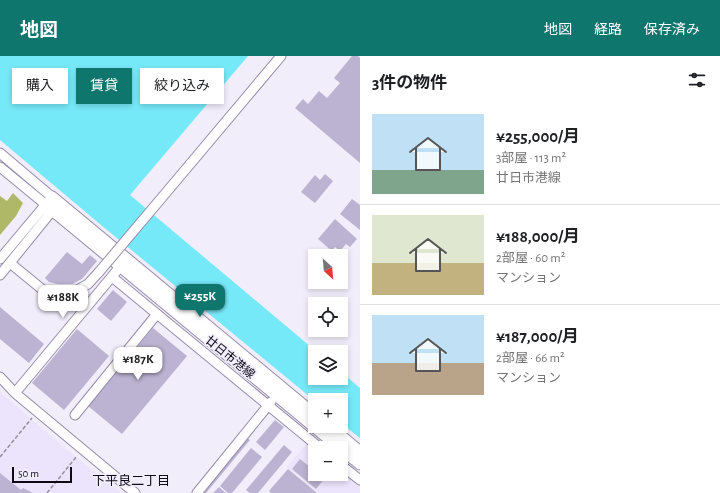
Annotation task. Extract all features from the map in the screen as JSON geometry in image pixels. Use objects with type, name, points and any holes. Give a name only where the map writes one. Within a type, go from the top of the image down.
[{"type":"main road","name":"廿日市港線","points":[[52,204],[213,337],[278,405],[331,441]]},
{"type":"main road","name":"廿日市港線","points":[[278,405],[308,413]]},
{"type":"main road","points":[[337,433],[360,452]]},
{"type":"main road","name":"廿日市港線","points":[[348,454],[360,464]]},
{"type":"street","points":[[10,263],[43,290],[54,293],[72,293],[88,284],[281,56]]},
{"type":"street","points":[[0,153],[52,204]]},
{"type":"street","points":[[0,167],[52,204]]},
{"type":"street","points":[[0,259],[52,204]]},
{"type":"street","points":[[0,275],[52,204]]},
{"type":"street","points":[[15,393],[123,263]]},
{"type":"street","points":[[112,277],[202,351],[278,405],[313,441]]},
{"type":"street","points":[[75,415],[157,314]]},
{"type":"street","points":[[202,351],[213,337]]},
{"type":"street","points":[[0,377],[15,393],[134,493]]},
{"type":"street","points":[[197,493],[246,437],[278,405]]},
{"type":"street","points":[[203,493],[246,437]]},
{"type":"street","points":[[348,471],[360,480]]},
{"type":"path","points":[[0,458],[32,418]]},
{"type":"path","points":[[47,493],[77,456]]},
{"type":"shaded area","points":[[0,392],[78,459],[122,493],[0,493]]},
{"type":"shaded area","points":[[308,442],[308,481],[348,481],[348,476],[360,485],[360,493],[319,493],[287,467]]},
{"type":"green space","points":[[13,193],[23,203],[16,216],[0,235],[0,196],[7,201]]},
{"type":"water","points":[[0,56],[248,56],[224,84],[224,68],[140,68],[140,104],[207,104],[130,195],[309,345],[308,385],[348,385],[348,378],[360,388],[360,438],[348,429],[348,393],[308,393],[308,395],[0,140]]},
{"type":"building","points":[[352,56],[358,56],[360,58],[360,163],[295,108],[303,99],[308,104],[319,91],[327,98],[340,83],[334,78]]},
{"type":"building","points":[[325,174],[333,181],[315,203],[301,192],[315,175],[320,180]]},
{"type":"building","points":[[352,199],[360,205],[360,230],[340,214]]},
{"type":"building","points":[[335,219],[357,239],[350,247],[346,244],[342,249],[338,249],[335,247],[334,249],[330,249],[318,239]]},
{"type":"building","points":[[67,252],[82,264],[90,255],[97,261],[82,279],[72,284],[58,284],[49,282],[45,278]]},
{"type":"building","points":[[113,290],[127,302],[111,321],[97,309]]},
{"type":"building","points":[[0,307],[44,344],[29,363],[0,339]]},
{"type":"building","points":[[153,328],[187,356],[122,434],[88,406]]},
{"type":"building","points":[[77,329],[109,356],[64,410],[32,383]]},
{"type":"building","points":[[275,420],[284,427],[265,450],[256,442]]},
{"type":"building","points":[[242,434],[250,440],[206,493],[194,493]]},
{"type":"building","points":[[284,445],[292,452],[258,493],[250,493],[246,490]]},
{"type":"building","points":[[251,448],[262,457],[232,493],[228,493],[220,486]]},
{"type":"building","points":[[300,459],[308,465],[308,481],[322,481],[316,489],[292,469]]},
{"type":"building","points":[[288,469],[317,493],[271,493],[269,491]]},
{"type":"building","points":[[0,473],[21,490],[23,488],[33,493],[0,493]]},
{"type":"building","points":[[219,487],[226,493],[213,493]]},
{"type":"district","name":"下平良二丁目","points":[[131,481]]}]
